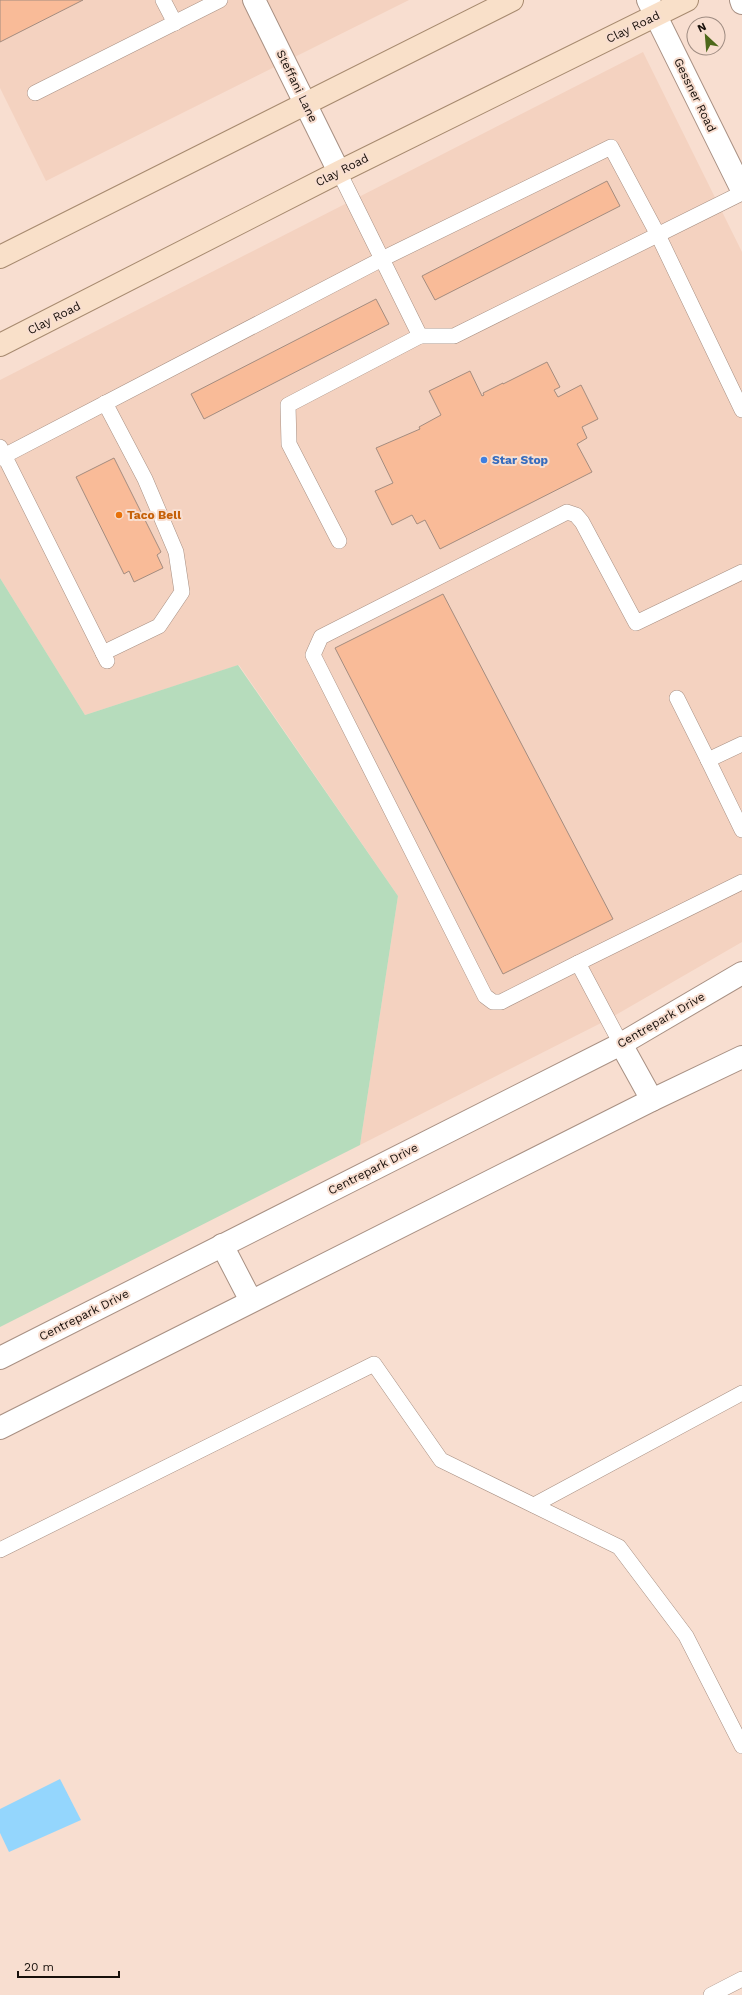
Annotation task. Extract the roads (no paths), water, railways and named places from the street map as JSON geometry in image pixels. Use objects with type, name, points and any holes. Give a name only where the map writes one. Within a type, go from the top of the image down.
[{"type":"main road","points":[[0,257],[512,0]]},
{"type":"main road","name":"Clay Road","points":[[0,346],[339,172],[652,8],[687,0]]},
{"type":"street","name":"Steffani Lane","points":[[254,0],[339,172]]},
{"type":"street","name":"Gessner Road","points":[[652,8],[742,190]]},
{"type":"street","name":"Centrepark Drive","points":[[0,1358],[621,1044],[742,973]]},
{"type":"street","points":[[621,1044],[652,1100]]},
{"type":"street","points":[[0,1428],[652,1100],[742,1057]]},
{"type":"street","points":[[222,1245],[251,1302]]},
{"type":"lane","points":[[163,0],[175,23]]},
{"type":"lane","points":[[35,93],[220,0]]},
{"type":"lane","points":[[105,403],[145,479],[176,552],[182,592],[159,626],[105,657],[1,453],[105,403],[382,259],[611,147],[658,235],[742,410]]},
{"type":"lane","points":[[339,172],[420,336]]},
{"type":"lane","points":[[339,541],[289,444],[288,405],[420,336],[454,336],[742,194]]},
{"type":"lane","points":[[742,572],[636,624],[582,522],[576,515],[567,512],[321,637],[313,655],[485,996],[493,1002],[501,1002],[742,882]]},
{"type":"lane","points":[[677,698],[742,830]]},
{"type":"lane","points":[[708,760],[742,744]]},
{"type":"lane","points":[[578,963],[621,1044]]},
{"type":"lane","points":[[0,1550],[374,1364],[441,1460],[619,1547],[686,1636],[742,1746]]},
{"type":"lane","points":[[534,1505],[742,1393]]},
{"type":"lane","points":[[711,1995],[742,1979]]},
{"type":"water","points":[[60,1779],[81,1820],[9,1852],[0,1833],[0,1809]]},
{"type":"place","name":"Star Stop","points":[[484,460]]},
{"type":"place","name":"Taco Bell","points":[[119,515]]}]
